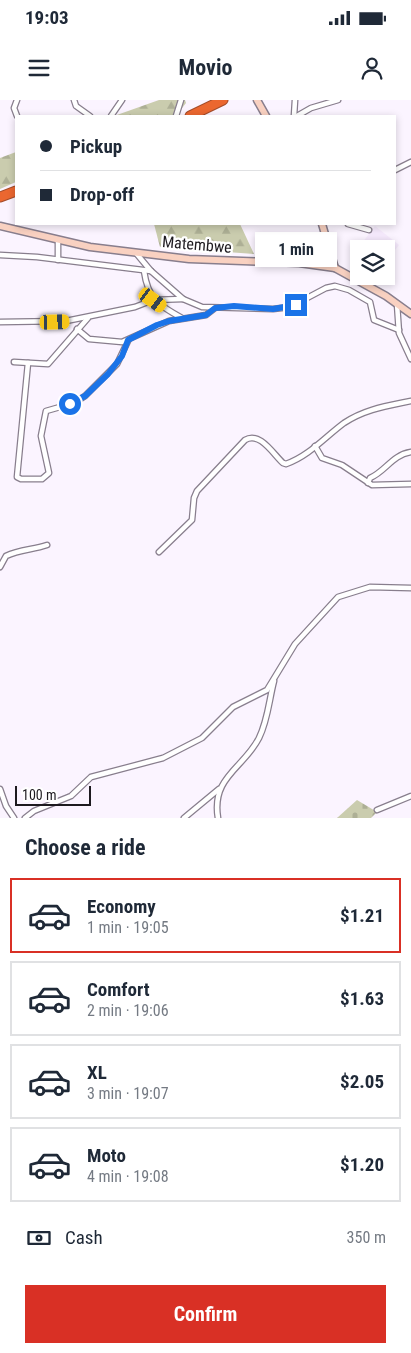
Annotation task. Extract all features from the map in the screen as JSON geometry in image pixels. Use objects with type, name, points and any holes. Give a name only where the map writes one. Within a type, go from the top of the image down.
[{"type":"highway","points":[[192,115],[223,100]]},
{"type":"highway","points":[[0,197],[15,191]]},
{"type":"main road","points":[[257,100],[265,115]]},
{"type":"main road","points":[[322,225],[335,268]]},
{"type":"main road","name":"Matembwe","points":[[0,226],[58,241],[134,252],[240,262],[299,263],[335,268],[398,303],[411,314]]},
{"type":"street","points":[[17,100],[14,108],[17,115]]},
{"type":"street","points":[[74,100],[76,106],[89,115]]},
{"type":"street","points":[[113,115],[122,100]]},
{"type":"street","points":[[176,115],[181,100]]},
{"type":"street","points":[[295,100],[296,115]]},
{"type":"street","points":[[298,115],[311,108],[338,100]]},
{"type":"street","points":[[396,170],[411,162]]},
{"type":"street","points":[[352,225],[369,230]]},
{"type":"street","points":[[58,241],[58,260]]},
{"type":"street","points":[[134,252],[151,271],[184,299],[202,307],[234,306],[273,309],[290,307],[326,288],[341,286],[370,302],[374,320],[399,330]]},
{"type":"street","points":[[0,256],[37,257],[144,272],[151,271]]},
{"type":"street","points":[[144,272],[153,300],[182,318]]},
{"type":"street","points":[[0,322],[66,321],[135,307],[153,300],[184,299]]},
{"type":"street","points":[[398,303],[399,330],[411,359]]},
{"type":"street","points":[[77,329],[89,339],[114,342],[128,340],[157,325],[182,318],[206,315],[215,308]]},
{"type":"street","points":[[14,362],[45,364],[52,361],[88,318]]},
{"type":"street","points":[[28,363],[17,477],[21,479],[42,479],[49,473],[40,436],[46,411],[74,403],[85,396],[116,364],[128,340]]},
{"type":"street","points":[[159,552],[192,520],[194,498],[197,491],[245,440],[252,437],[264,443],[284,464],[306,454],[360,414],[374,408],[411,401]]},
{"type":"street","points":[[315,446],[322,458],[342,465],[375,486],[411,484]]},
{"type":"street","points":[[368,483],[370,478],[381,473],[390,460],[411,452]]},
{"type":"street","points":[[0,568],[6,556],[24,548],[34,549],[47,544]]},
{"type":"street","points":[[25,818],[34,811],[71,796],[91,777],[163,758],[184,749],[207,734],[233,707],[263,694],[295,644],[338,597],[370,587],[411,588]]},
{"type":"street","points":[[184,818],[219,789],[224,780],[254,748],[265,721],[276,673]]},
{"type":"street","points":[[0,789],[6,806],[14,818]]},
{"type":"street","points":[[218,818],[219,789]]},
{"type":"street","points":[[377,810],[411,796]]},
{"type":"shaded area","points":[[375,226],[393,240],[364,240]]},
{"type":"shaded area","points":[[395,242],[399,245],[395,250]]},
{"type":"green space","points":[[159,100],[185,100],[186,103],[177,115],[117,115]]},
{"type":"green space","points":[[15,152],[15,182],[0,189],[0,158]]},
{"type":"green space","points":[[154,225],[240,225],[254,254],[160,247]]},
{"type":"green space","points":[[357,800],[377,812],[371,818],[337,818]]},
{"type":"route","points":[[70,404],[85,396],[108,374],[122,356],[128,340],[157,325],[182,318],[196,318],[210,313],[215,308],[234,306],[273,309],[296,305]]}]
